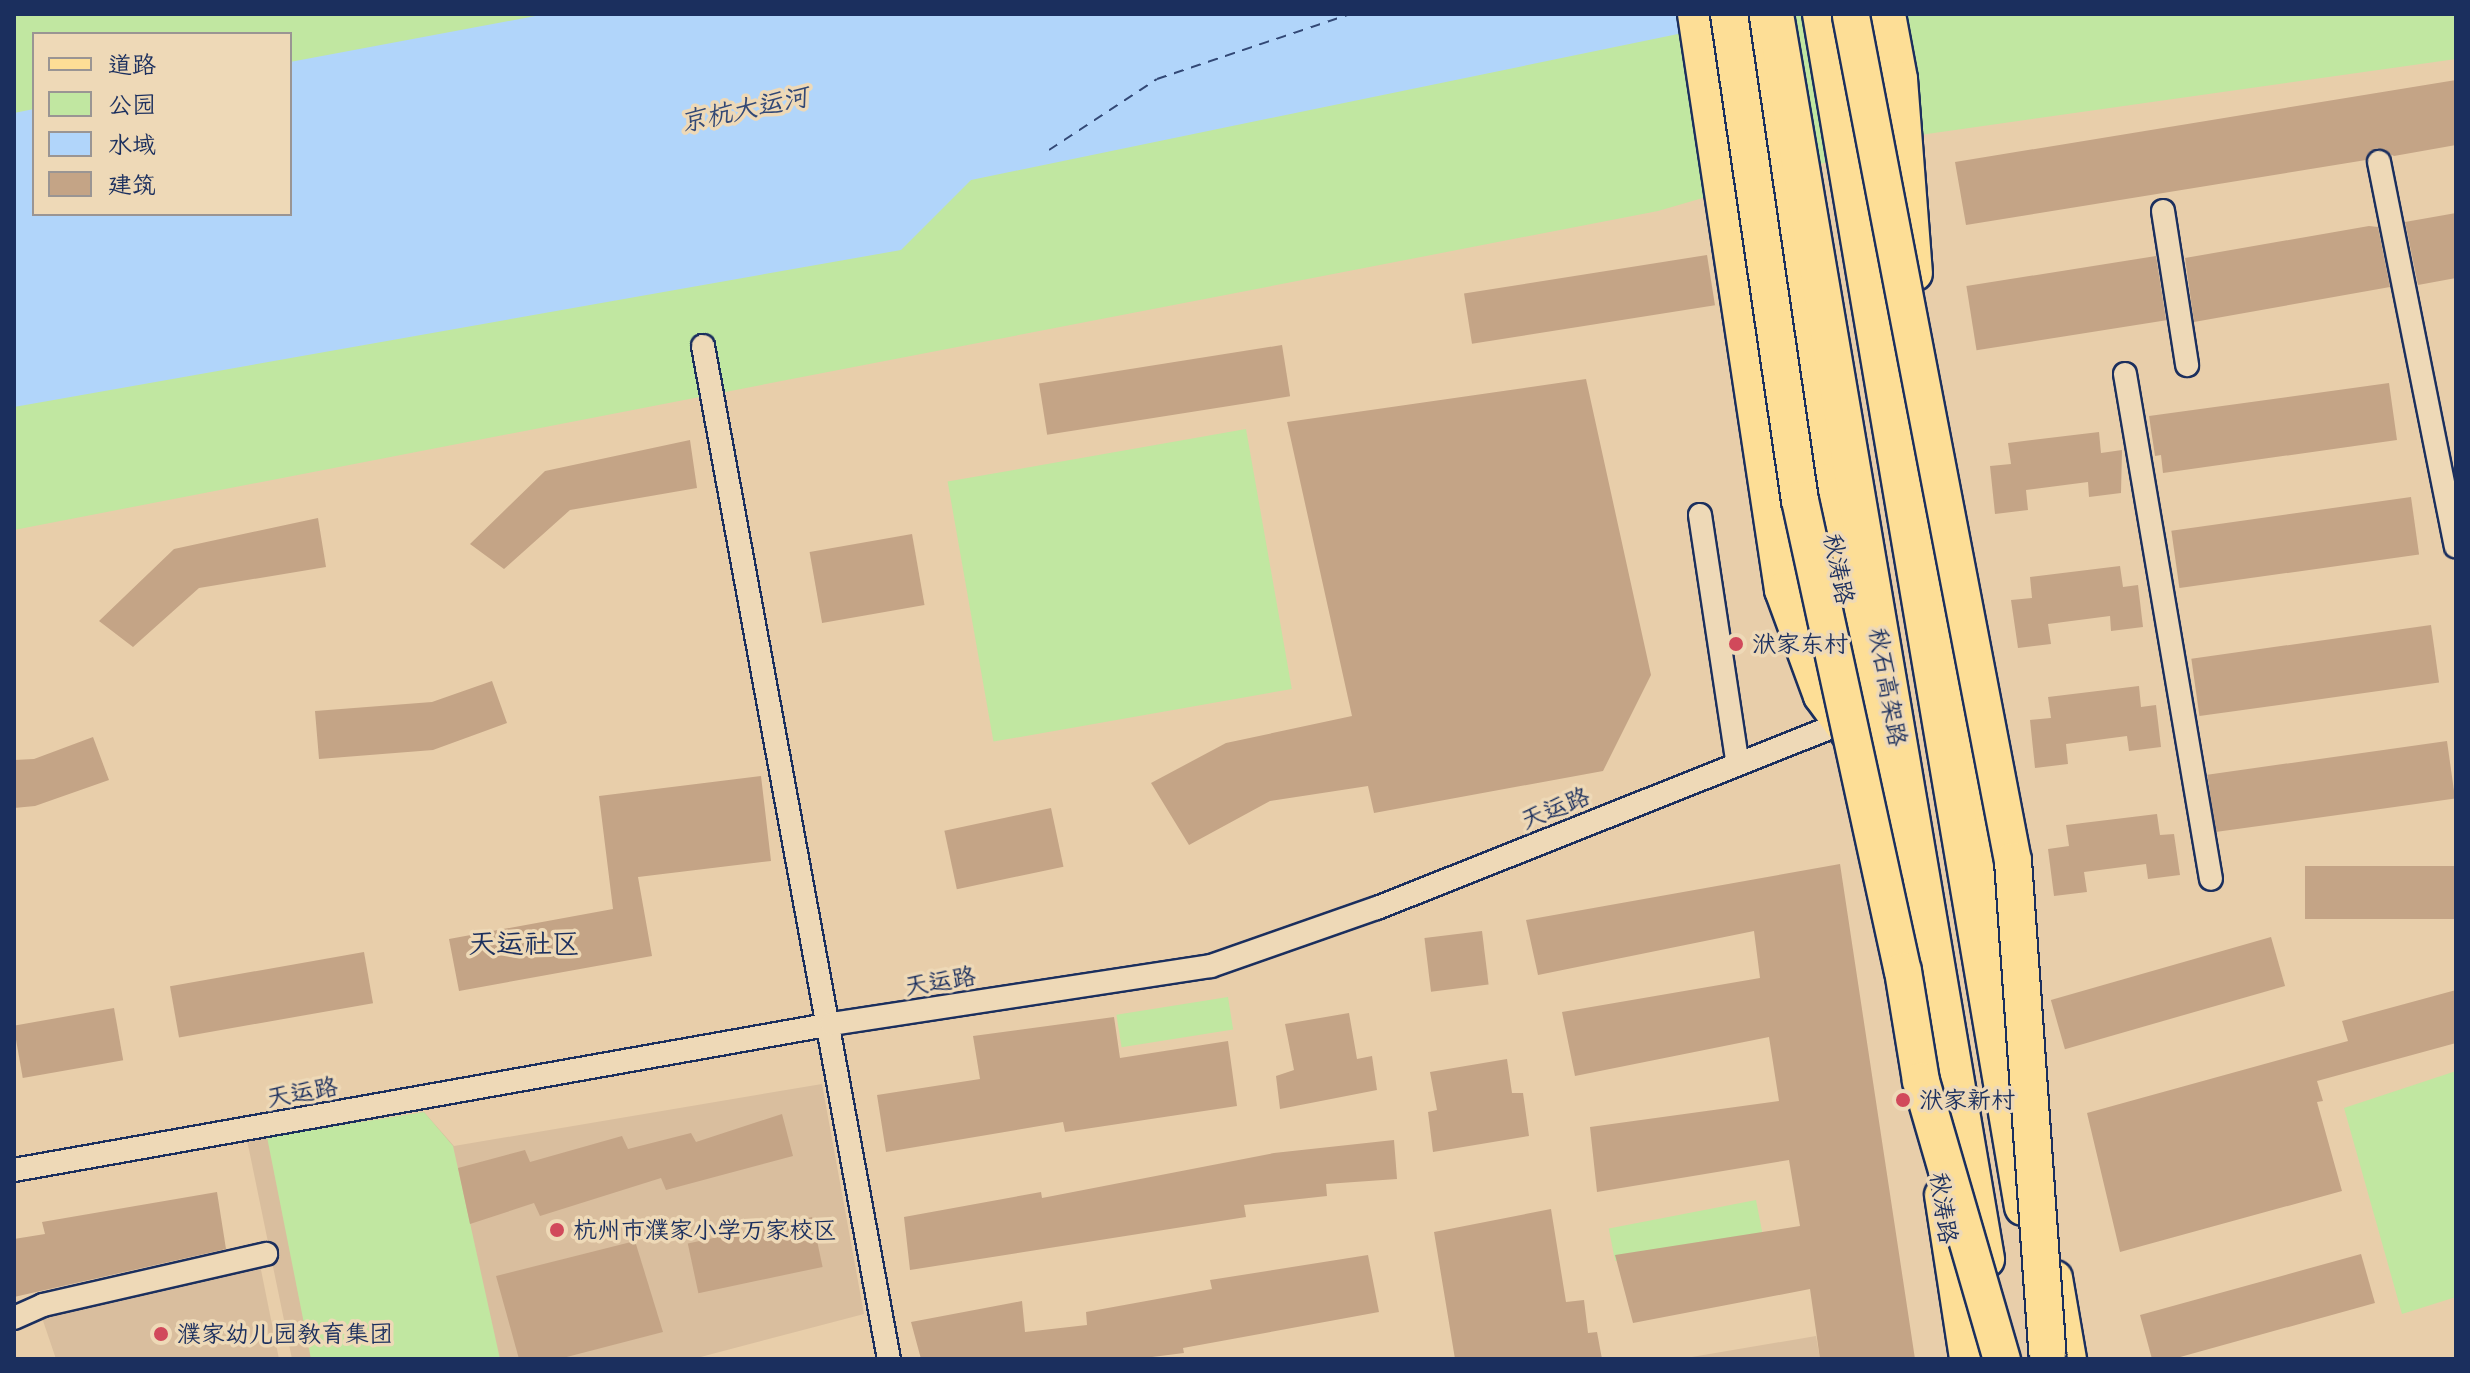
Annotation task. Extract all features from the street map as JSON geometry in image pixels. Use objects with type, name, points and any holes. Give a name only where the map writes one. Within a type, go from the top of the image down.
[{"type":"highway","points":[[1729,14],[1800,500],[1903,971],[1921,1081],[2003,1359]]},
{"type":"highway","name":"秋石高架路","points":[[1775,14],[2003,1359]]},
{"type":"highway","points":[[1841,15],[2013,861],[2055,1357]]},
{"type":"main road","points":[[1695,14],[1782,590],[1821,696],[1879,775]]},
{"type":"main road","name":"秋涛路","points":[[1756,14],[1779,156],[1822,481],[1879,775],[1967,1359]]},
{"type":"main road","points":[[1888,14],[1900,79],[1912,254],[1951,490],[1963,707]]},
{"type":"main road","points":[[1841,15],[1872,153],[1910,429],[1963,707],[2055,1357]]},
{"type":"street","points":[[2379,162],[2456,546]]},
{"type":"street","points":[[2163,211],[2187,365]]},
{"type":"street","points":[[703,346],[832,1024],[889,1359]]},
{"type":"street","points":[[2125,374],[2211,879]]},
{"type":"street","points":[[1700,515],[1737,761]]},
{"type":"street","name":"天运路","points":[[14,1170],[832,1024],[1211,966],[1377,908],[1737,761],[1841,723]]},
{"type":"street","points":[[14,1318],[43,1305],[266,1254]]},
{"type":"shaded area","name":"杭州市濮家小学万家校区","points":[[822,1084],[864,1314],[693,1359],[292,1359],[247,1140],[424,1112],[454,1146]]},
{"type":"shaded area","name":"濮家幼儿园教育集团","points":[[260,1265],[279,1359],[56,1359],[39,1309]]},
{"type":"shaded area","points":[[1816,1336],[1820,1359],[1680,1359]]},
{"type":"green space","points":[[14,14],[2456,14],[2456,59],[1920,135],[1658,211],[14,530]]},
{"type":"green space","points":[[1246,429],[1292,689],[993,742],[948,482]]},
{"type":"green space","points":[[1228,997],[1233,1030],[1122,1047],[1116,1015]]},
{"type":"green space","points":[[2456,1071],[2456,1297],[2402,1314],[2344,1108]]},
{"type":"green space","points":[[424,1112],[453,1146],[500,1359],[311,1359],[267,1137]]},
{"type":"green space","points":[[1756,1200],[1762,1232],[1615,1261],[1609,1229]]},
{"type":"water","name":"京杭大运河","points":[[546,14],[1775,14],[971,180],[901,250],[14,407],[14,113],[32,109],[32,216],[292,216],[292,62]]},
{"type":"building","points":[[2456,80],[2456,145],[2394,156],[2377,148],[2366,160],[1966,225],[1955,162]]},
{"type":"building","points":[[2456,213],[2456,278],[2418,285],[2405,222]]},
{"type":"building","points":[[2369,226],[2378,227],[2390,287],[2194,322],[2185,258]]},
{"type":"building","points":[[1707,255],[1715,305],[1472,344],[1464,293]]},
{"type":"building","points":[[2156,256],[2166,320],[1977,350],[1966,286]]},
{"type":"building","points":[[1282,345],[1290,396],[1047,435],[1039,383]]},
{"type":"building","points":[[1586,379],[1651,675],[1603,771],[1374,813],[1368,786],[1270,801],[1189,845],[1151,783],[1226,743],[1352,716],[1287,422]]},
{"type":"building","points":[[2389,383],[2397,440],[2163,473],[2161,455],[2155,456],[2149,416]]},
{"type":"building","points":[[2099,432],[2101,453],[2122,450],[2121,493],[2089,497],[2088,482],[2026,490],[2028,510],[1995,514],[1990,466],[2011,464],[2008,443]]},
{"type":"building","points":[[690,440],[697,488],[570,510],[504,569],[470,544],[545,471]]},
{"type":"building","points":[[2411,497],[2419,554],[2179,588],[2171,531]]},
{"type":"building","points":[[318,518],[326,567],[199,588],[133,647],[99,621],[174,549]]},
{"type":"building","points":[[912,534],[925,605],[822,623],[810,552]]},
{"type":"building","points":[[2120,566],[2123,587],[2138,585],[2143,627],[2111,631],[2110,616],[2048,624],[2051,644],[2018,648],[2011,600],[2032,598],[2030,577]]},
{"type":"building","points":[[2431,625],[2439,682],[2199,716],[2191,659]]},
{"type":"building","points":[[492,681],[507,723],[433,750],[319,759],[315,711],[432,702]]},
{"type":"building","points":[[2139,686],[2141,707],[2156,705],[2161,747],[2129,751],[2127,736],[2066,744],[2068,764],[2035,768],[2030,720],[2051,718],[2048,697]]},
{"type":"building","points":[[93,737],[109,780],[35,806],[14,808],[14,760],[34,759]]},
{"type":"building","points":[[2447,741],[2455,798],[2215,832],[2207,775]]},
{"type":"building","points":[[761,776],[771,861],[638,877],[652,956],[459,991],[449,939],[613,909],[599,796]]},
{"type":"building","points":[[1051,808],[1063,867],[957,889],[944,831]]},
{"type":"building","points":[[2157,814],[2160,835],[2174,834],[2180,875],[2148,879],[2146,864],[2084,872],[2087,892],[2054,896],[2048,849],[2069,846],[2066,825]]},
{"type":"building","points":[[1840,864],[1915,1359],[1820,1359],[1810,1289],[1633,1323],[1615,1255],[1800,1226],[1789,1160],[1597,1192],[1590,1127],[1779,1101],[1769,1037],[1575,1076],[1562,1012],[1760,978],[1754,931],[1538,975],[1526,920]]},
{"type":"building","points":[[2305,866],[2456,866],[2456,919],[2305,919]]},
{"type":"building","points":[[1482,931],[1489,985],[1431,992],[1424,938]]},
{"type":"building","points":[[2271,937],[2285,986],[2065,1049],[2051,1000]]},
{"type":"building","points":[[364,952],[373,1003],[179,1037],[170,986]]},
{"type":"building","points":[[2456,990],[2456,1043],[2317,1081],[2323,1101],[2317,1102],[2342,1191],[2120,1252],[2087,1113],[2348,1041],[2342,1021]]},
{"type":"building","points":[[114,1008],[123,1060],[23,1078],[14,1026]]},
{"type":"building","points":[[1349,1013],[1357,1059],[1372,1056],[1377,1090],[1280,1109],[1276,1076],[1294,1070],[1285,1024]]},
{"type":"building","points":[[1114,1017],[1120,1058],[1228,1041],[1237,1106],[1065,1132],[1063,1122],[886,1152],[877,1095],[980,1079],[973,1036]]},
{"type":"building","points":[[1507,1059],[1512,1093],[1523,1093],[1529,1136],[1433,1152],[1428,1112],[1437,1110],[1430,1072]]},
{"type":"building","points":[[782,1114],[793,1156],[666,1190],[661,1178],[540,1216],[534,1203],[470,1224],[458,1168],[525,1150],[530,1162],[622,1136],[628,1149],[691,1133],[696,1142]]},
{"type":"building","points":[[1394,1140],[1397,1179],[1326,1184],[1327,1196],[1244,1205],[1246,1217],[910,1270],[904,1217],[1041,1192],[1042,1198],[1274,1153]]},
{"type":"building","points":[[217,1192],[226,1249],[14,1297],[14,1239],[45,1234],[42,1222]]},
{"type":"building","points":[[1551,1209],[1566,1302],[1584,1300],[1588,1333],[1597,1332],[1602,1359],[1455,1359],[1434,1232]]},
{"type":"building","points":[[812,1217],[823,1267],[698,1293],[688,1243]]},
{"type":"building","points":[[635,1241],[663,1332],[559,1359],[519,1359],[496,1276]]},
{"type":"building","points":[[2361,1254],[2375,1303],[2173,1359],[2152,1359],[2140,1315]]},
{"type":"building","points":[[1368,1255],[1379,1312],[1183,1348],[1184,1353],[1136,1359],[921,1359],[911,1322],[1022,1301],[1025,1332],[1087,1325],[1086,1312],[1212,1289],[1210,1280]]},
{"type":"ferry route","points":[[1049,150],[1157,79],[1350,14]]},
{"type":"place","name":"洑家东村","points":[[1736,644]]},
{"type":"place","name":"洑家新村","points":[[1903,1100]]},
{"type":"place","name":"杭州市濮家小学万家校区","points":[[557,1230]]},
{"type":"place","name":"濮家幼儿园教育集团","points":[[161,1334]]},
{"type":"district","name":"天运社区","points":[[524,943]]}]
